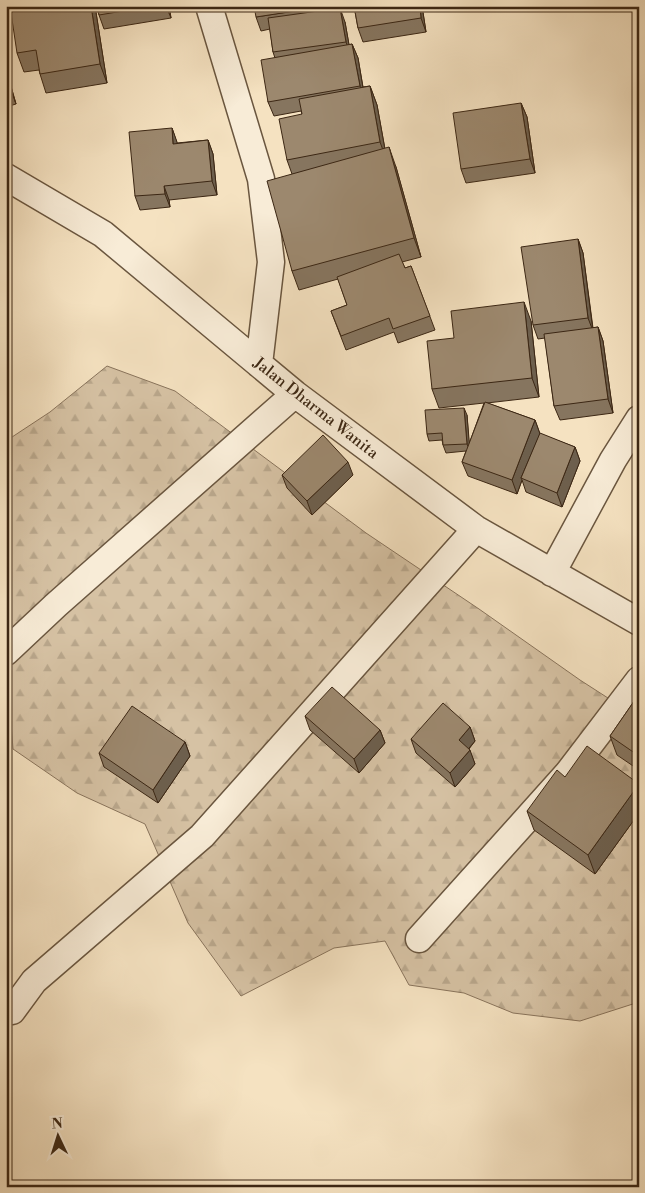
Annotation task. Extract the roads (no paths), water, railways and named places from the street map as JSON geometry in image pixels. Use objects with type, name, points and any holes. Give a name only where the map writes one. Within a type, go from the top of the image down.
[{"type":"street","points":[[209,6],[261,179],[271,262],[259,364]]},
{"type":"street","name":"Jalan Dharma Wanita","points":[[6,177],[103,234],[295,394],[476,529],[639,622]]},
{"type":"street","points":[[6,652],[56,605],[295,394]]},
{"type":"street","points":[[552,573],[613,460],[639,418]]},
{"type":"street","points":[[12,1011],[34,981],[202,836],[476,529]]},
{"type":"street","points":[[419,939],[568,772],[639,680]]}]
